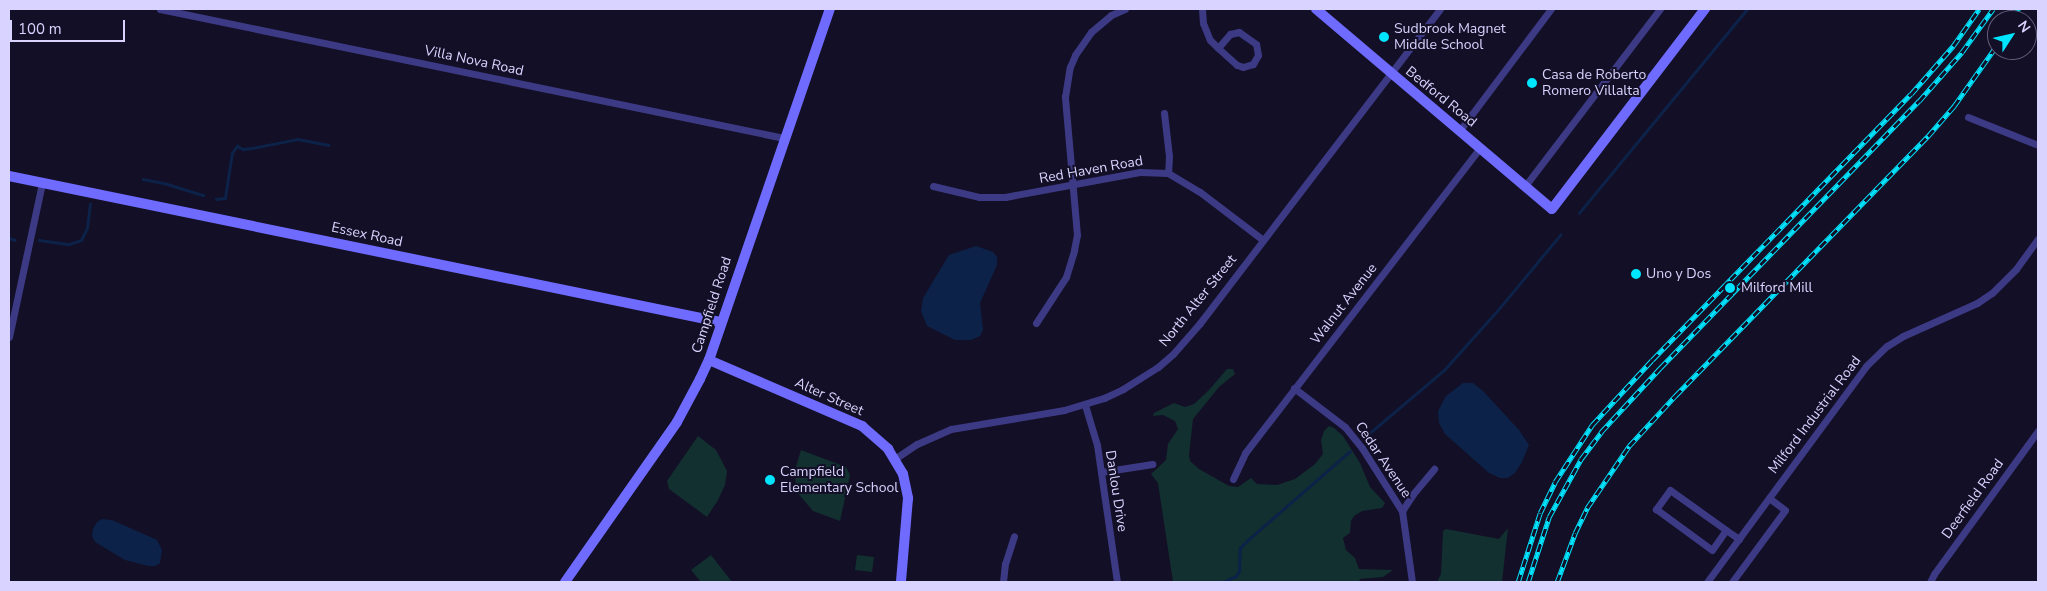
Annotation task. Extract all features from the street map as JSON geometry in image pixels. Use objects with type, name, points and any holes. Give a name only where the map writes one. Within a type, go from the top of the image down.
[{"type":"street","name":"Villa Nova Road","points":[[160,9],[784,138]]},
{"type":"street","name":"Campfield Road","points":[[565,582],[677,422],[708,360],[830,9]]},
{"type":"street","points":[[1036,323],[1059,290],[1074,250],[1077,219],[1065,97],[1070,67],[1075,55],[1091,32],[1111,15],[1125,9]]},
{"type":"street","points":[[1202,9],[1206,34],[1218,48],[1243,67],[1253,64],[1258,55],[1256,44],[1239,32],[1230,34],[1218,48]]},
{"type":"street","name":"Bedford Road","points":[[1316,9],[1552,209],[1705,9]]},
{"type":"street","name":"North Alter Street","points":[[896,458],[917,444],[951,429],[1064,410],[1085,404],[1123,389],[1173,354],[1200,323],[1440,9]]},
{"type":"street","points":[[1460,130],[1551,9]]},
{"type":"street","points":[[1525,186],[1660,9]]},
{"type":"street","points":[[1164,113],[1169,156],[1168,173]]},
{"type":"street","points":[[1968,117],[2038,145]]},
{"type":"street","name":"Walnut Avenue","points":[[1233,479],[1245,454],[1294,388],[1481,147]]},
{"type":"street","name":"Red Haven Road","points":[[933,186],[993,198],[1074,186],[1140,172],[1168,173],[1200,192],[1263,240]]},
{"type":"street","name":"Essex Road","points":[[9,176],[720,322]]},
{"type":"street","points":[[9,337],[42,183]]},
{"type":"street","name":"Milford Industrial Road","points":[[1707,582],[1862,371],[1877,354],[1903,336],[1977,303],[1992,293],[2016,269],[2038,239]]},
{"type":"street","name":"Alter Street","points":[[708,360],[862,426],[880,440],[896,458],[903,474],[908,498],[901,582]]},
{"type":"street","name":"Cedar Avenue","points":[[1294,388],[1345,426],[1362,448],[1402,511]]},
{"type":"street","name":"Danlou Drive","points":[[1085,404],[1097,445],[1117,582]]},
{"type":"street","name":"Deerfield Road","points":[[1930,582],[2038,430]]},
{"type":"street","points":[[1101,472],[1152,464]]},
{"type":"street","points":[[1412,582],[1402,511],[1434,469]]},
{"type":"street","points":[[1726,530],[1712,550],[1656,509],[1670,490],[1739,539]]},
{"type":"street","points":[[1732,582],[1785,510],[1769,498]]},
{"type":"street","points":[[1003,582],[1005,564],[1014,536]]},
{"type":"green space","points":[[1227,369],[1233,369],[1235,374],[1219,387],[1193,419],[1190,461],[1199,469],[1229,486],[1238,487],[1251,478],[1257,484],[1277,485],[1295,479],[1315,464],[1323,454],[1321,440],[1324,431],[1329,426],[1334,428],[1343,436],[1360,463],[1370,487],[1385,503],[1382,508],[1362,511],[1354,516],[1351,521],[1350,533],[1343,538],[1346,550],[1355,558],[1359,569],[1393,570],[1383,577],[1360,579],[1359,582],[1173,582],[1158,483],[1151,474],[1166,460],[1168,444],[1178,429],[1175,421],[1163,415],[1153,416],[1154,413],[1174,403],[1185,407],[1194,404]]},
{"type":"green space","points":[[698,436],[716,450],[727,471],[725,485],[707,517],[669,489],[667,481]]},
{"type":"green space","points":[[801,450],[846,467],[850,475],[840,521],[813,511],[796,491],[795,470]]},
{"type":"green space","points":[[1508,528],[1502,582],[1437,582],[1441,574],[1443,531],[1446,529],[1499,539]]},
{"type":"green space","points":[[711,555],[732,582],[701,582],[691,570]]},
{"type":"green space","points":[[857,555],[874,557],[872,572],[855,570]]},
{"type":"water","points":[[976,246],[993,252],[997,257],[997,265],[980,303],[983,330],[980,336],[971,340],[955,340],[927,326],[921,311],[923,298],[949,255]]},
{"type":"water","points":[[1463,383],[1473,383],[1483,391],[1519,430],[1529,445],[1515,473],[1508,478],[1500,478],[1489,473],[1445,434],[1439,423],[1438,411],[1446,396]]},
{"type":"water","points":[[102,519],[112,520],[157,540],[162,550],[160,563],[155,566],[148,566],[125,560],[95,542],[92,536],[93,529],[97,522]]},
{"type":"waterway","points":[[1579,213],[1747,9]]},
{"type":"waterway","points":[[216,199],[225,198],[232,153],[237,146],[243,149],[252,148],[298,139],[328,145]]},
{"type":"waterway","points":[[143,179],[164,183],[203,195]]},
{"type":"waterway","points":[[39,240],[69,244],[81,240],[87,228],[90,204]]},
{"type":"waterway","points":[[1365,437],[1444,370],[1497,311],[1560,235]]},
{"type":"waterway","points":[[9,238],[15,240]]},
{"type":"waterway","points":[[1223,582],[1236,576],[1239,571],[1240,548],[1350,451]]},
{"type":"railway","points":[[1518,582],[1540,513],[1555,482],[1592,425],[1652,360],[1911,94],[1953,46],[1979,9]]},
{"type":"railway","points":[[1528,582],[1549,517],[1581,459],[1601,432],[1660,368],[1919,101],[1962,52],[1993,9]]},
{"type":"railway","points":[[1557,582],[1575,533],[1587,508],[1629,446],[1675,396],[1928,136],[1954,106],[1987,59]]},
{"type":"place","name":"Sudbrook Magnet Middle School","points":[[1384,37]]},
{"type":"place","name":"Casa de Roberto Romero Villalta","points":[[1532,83]]},
{"type":"place","name":"Uno y Dos","points":[[1636,274]]},
{"type":"place","name":"Milford Mill","points":[[1730,288]]},
{"type":"place","name":"Campfield Elementary School","points":[[770,480]]}]
